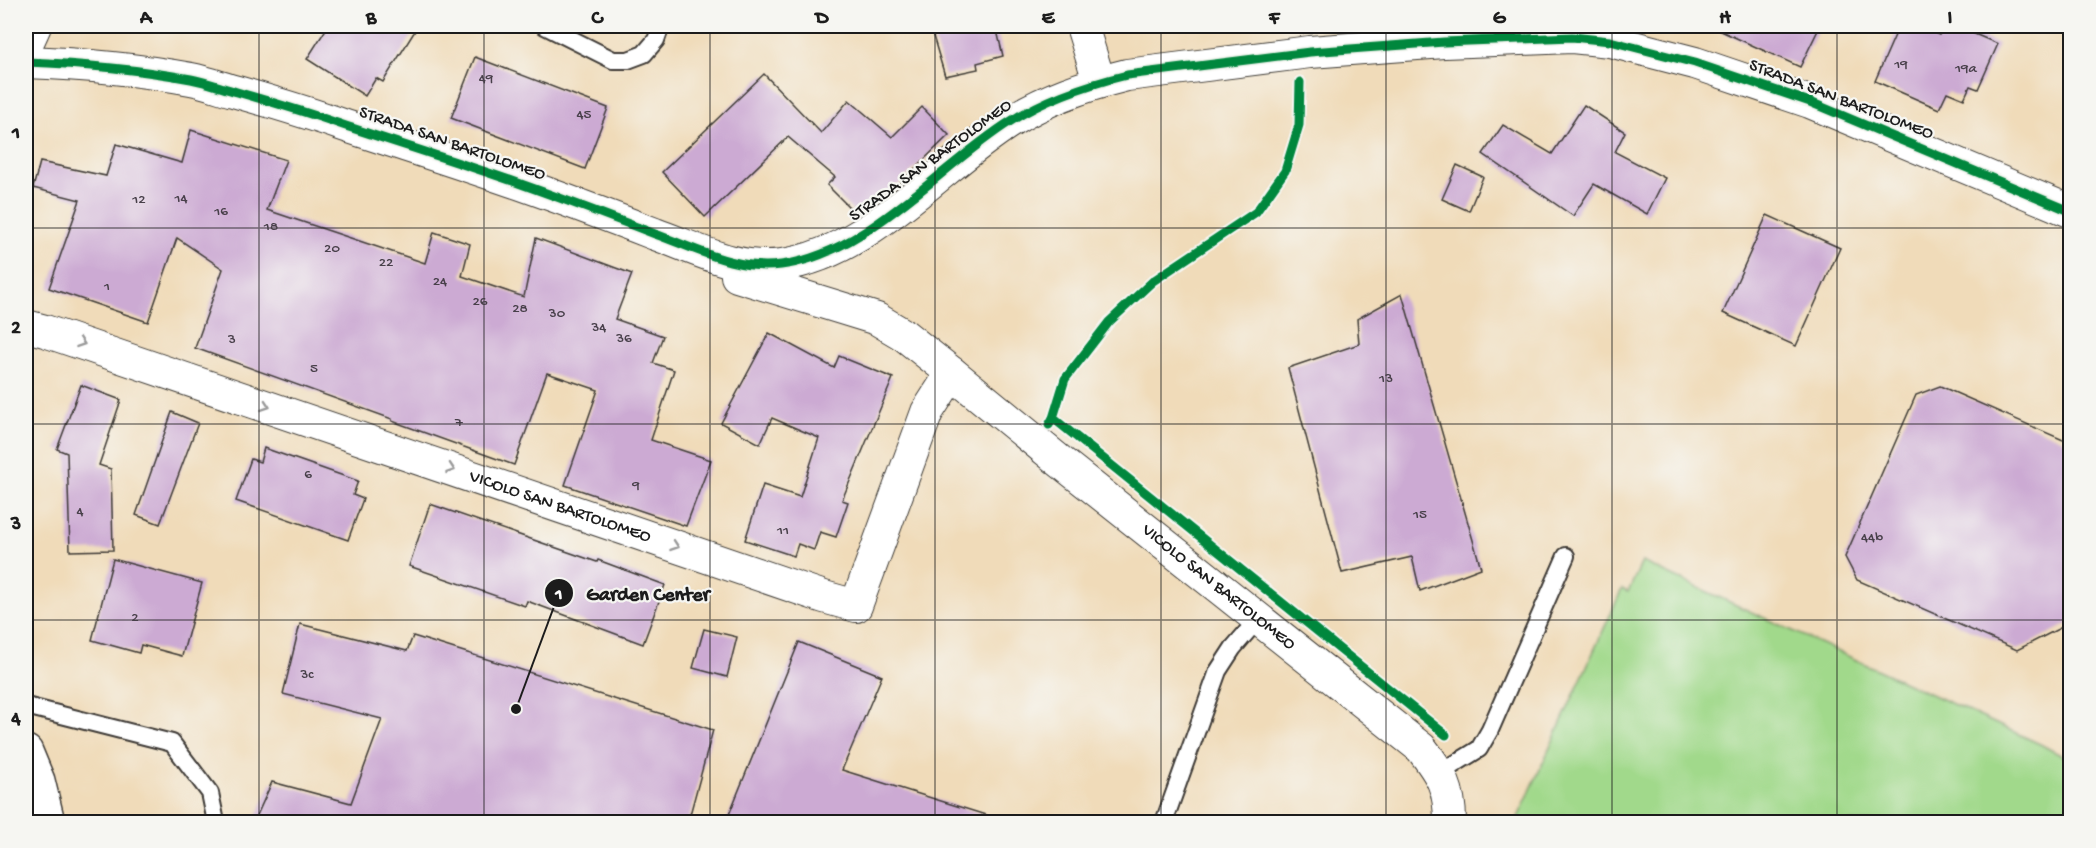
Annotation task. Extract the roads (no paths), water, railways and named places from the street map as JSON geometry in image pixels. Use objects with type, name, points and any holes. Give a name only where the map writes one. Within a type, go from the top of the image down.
[{"type":"street","points":[[26,46],[35,26]]},
{"type":"street","points":[[1082,26],[1099,81]]},
{"type":"street","name":"STRADA SAN BARTOLOMEO","points":[[26,62],[114,67],[195,80],[289,107],[522,184],[741,265],[762,267],[804,261],[855,238],[916,195],[944,170],[1010,121],[1038,105],[1099,81],[1127,75],[1322,51],[1610,33],[1810,102],[2070,211]]},
{"type":"street","name":"VICOLO SAN BARTOLOMEO","points":[[712,255],[717,264],[728,273],[877,319],[904,335],[1421,748],[1440,773],[1450,803],[1450,822]]},
{"type":"street","name":"VICOLO SAN BARTOLOMEO","points":[[26,326],[856,606],[927,412],[951,373]]},
{"type":"street","points":[[26,752],[38,781],[48,822]]},
{"type":"lane","points":[[545,26],[613,60],[628,60],[644,54],[656,40],[661,26]]},
{"type":"lane","points":[[1440,773],[1479,749],[1490,730],[1566,556]]},
{"type":"lane","points":[[1164,822],[1218,671],[1233,648],[1258,619]]},
{"type":"lane","points":[[26,706],[172,742],[210,793],[216,822]]},
{"type":"place","name":"Garden Center","points":[[516,709]]}]
